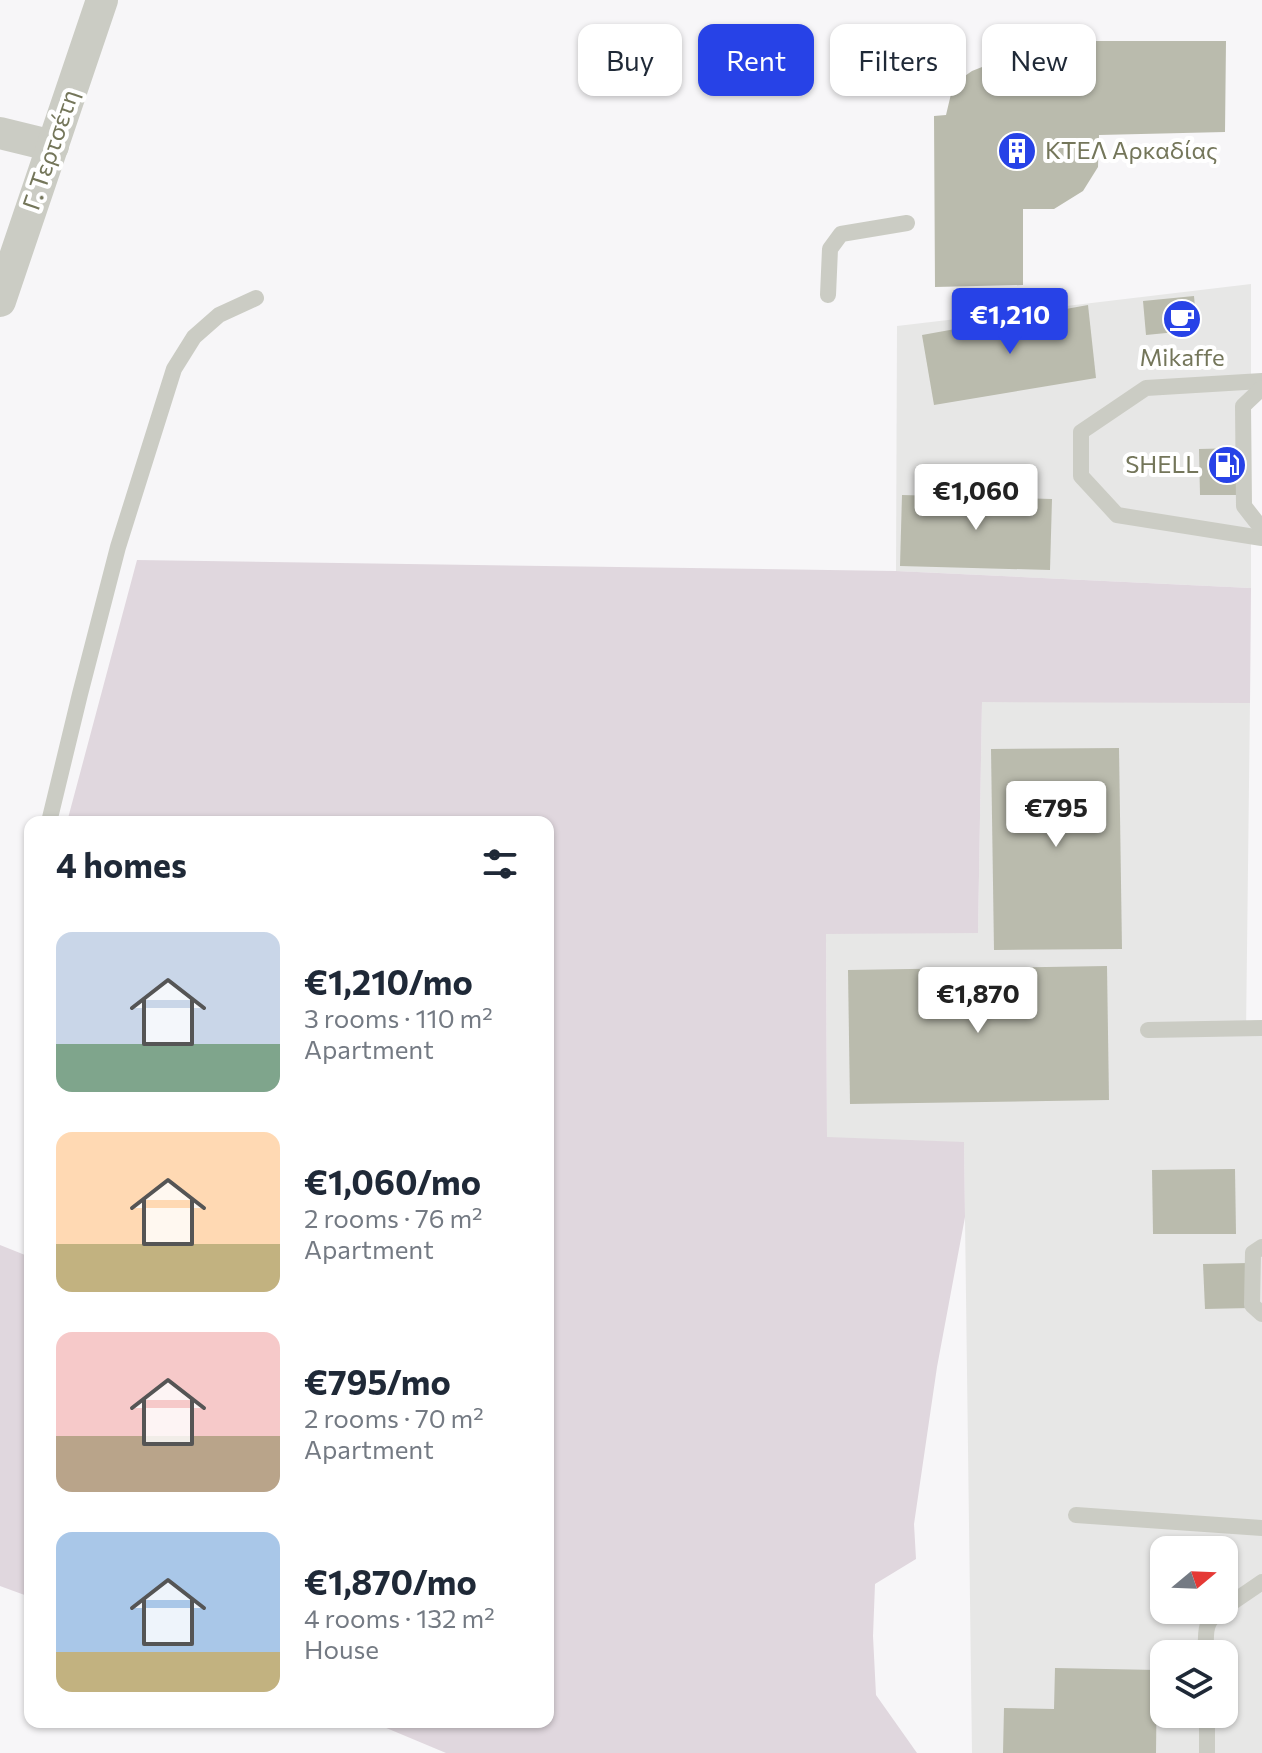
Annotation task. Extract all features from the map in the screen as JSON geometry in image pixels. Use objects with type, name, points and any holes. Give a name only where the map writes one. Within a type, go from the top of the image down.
[{"type":"street","name":"Γ. Τερτσέτη","points":[[0,301],[102,0]]},
{"type":"street","points":[[0,133],[53,146]]},
{"type":"lane","points":[[828,295],[830,249],[841,234],[907,223]]},
{"type":"lane","points":[[50,816],[118,547],[174,369],[194,337],[219,315],[256,298]]},
{"type":"lane","points":[[1262,381],[1146,388],[1081,432],[1081,476],[1117,515],[1262,538]]},
{"type":"lane","points":[[1262,388],[1243,406],[1244,506],[1262,529]]},
{"type":"lane","points":[[1148,1030],[1262,1028]]},
{"type":"lane","points":[[1262,1247],[1253,1253],[1252,1305],[1262,1314]]},
{"type":"lane","points":[[1076,1515],[1262,1528]]},
{"type":"lane","points":[[1238,1598],[1262,1582]]},
{"type":"lane","points":[[1207,1728],[1207,1753]]},
{"type":"shaded area","points":[[1251,284],[1251,588],[896,571],[897,326]]},
{"type":"shaded area","points":[[137,560],[896,571],[1251,588],[1250,703],[982,702],[978,933],[826,934],[827,1137],[964,1142],[965,1217],[937,1367],[914,1524],[916,1559],[875,1584],[873,1636],[876,1695],[917,1753],[446,1753],[386,1728],[554,1728],[554,816],[69,816]]},
{"type":"shaded area","points":[[982,701],[1250,702],[1246,1034],[1262,1034],[1262,1753],[972,1753],[964,1143],[827,1138],[826,933],[978,932]]},
{"type":"shaded area","points":[[0,1245],[24,1255],[24,1595],[0,1586]]},
{"type":"building","name":"ΚΤΕΛ Αρκαδίας","points":[[1096,41],[1226,41],[1225,132],[1099,135],[1098,167],[1083,191],[1054,209],[1023,209],[1023,285],[935,287],[934,116],[946,115],[951,96],[966,96],[966,75],[982,67],[982,96],[1096,96]]},
{"type":"building","points":[[1194,296],[1197,330],[1146,335],[1143,301]]},
{"type":"building","points":[[1088,305],[1096,378],[934,405],[922,335]]},
{"type":"building","points":[[1239,448],[1240,495],[1200,495],[1199,449]]},
{"type":"building","points":[[902,495],[1052,499],[1050,570],[900,566]]},
{"type":"building","points":[[1119,748],[1122,949],[994,950],[991,749]]},
{"type":"building","points":[[1107,966],[1109,1100],[850,1104],[848,970]]},
{"type":"building","points":[[1235,1169],[1236,1234],[1153,1234],[1152,1170]]},
{"type":"building","points":[[1248,1263],[1250,1308],[1205,1309],[1203,1264]]},
{"type":"building","points":[[1055,1668],[1150,1670],[1150,1728],[1156,1728],[1156,1753],[1003,1753],[1004,1708],[1054,1709]]},
{"type":"place","name":"ΚΤΕΛ Αρκαδίας","points":[[1017,151]]},
{"type":"place","name":"Mikaffe","points":[[1182,319]]},
{"type":"place","name":"SHELL","points":[[1227,465]]}]
